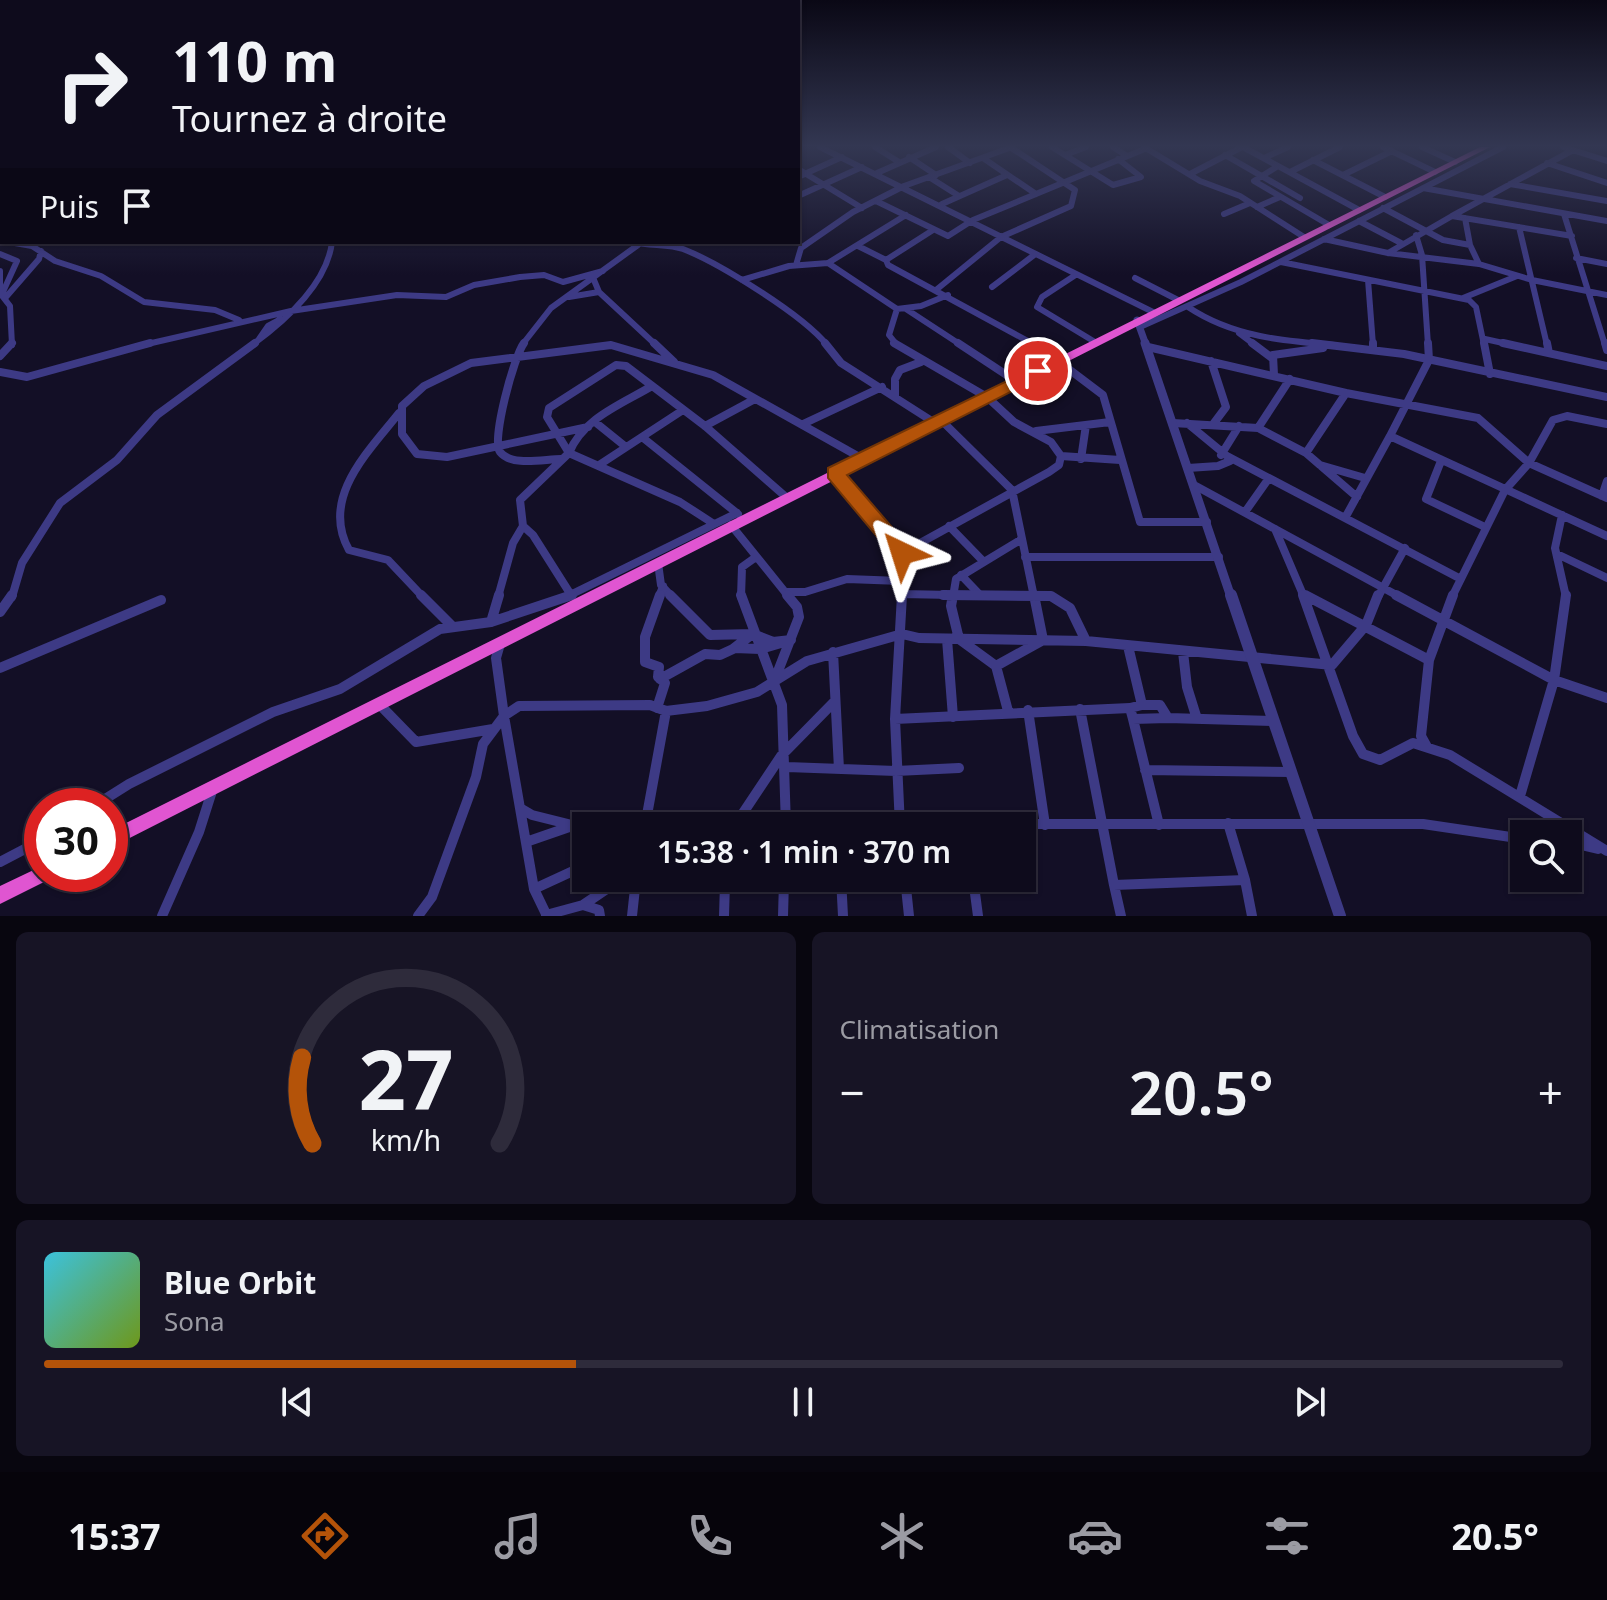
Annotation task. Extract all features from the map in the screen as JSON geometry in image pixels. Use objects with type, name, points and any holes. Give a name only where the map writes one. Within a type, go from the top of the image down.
[{"type":"highway","points":[[128,831],[500,644],[737,519],[1095,342],[1138,324],[1153,312],[1183,303],[1304,237],[1384,203],[1401,190]]},
{"type":"highway","points":[[0,895],[24,883]]},
{"type":"street","points":[[832,190],[862,208]]},
{"type":"street","points":[[796,265],[801,248],[862,208],[897,190]]},
{"type":"street","points":[[912,190],[1074,276],[1153,312]]},
{"type":"street","points":[[951,190],[959,196]]},
{"type":"street","points":[[942,204],[973,190]]},
{"type":"street","points":[[1030,190],[1036,194]]},
{"type":"street","points":[[876,201],[948,236],[973,220],[1046,190]]},
{"type":"street","points":[[936,290],[1001,237],[1070,207],[1075,190]]},
{"type":"street","points":[[1223,190],[1304,237]]},
{"type":"street","points":[[1268,190],[1329,225]]},
{"type":"street","points":[[1285,190],[1300,198]]},
{"type":"street","points":[[1290,203],[1316,190]]},
{"type":"street","points":[[1322,190],[1401,243]]},
{"type":"street","points":[[1365,190],[1424,231],[1470,245]]},
{"type":"street","points":[[1384,203],[1418,190]]},
{"type":"street","points":[[1433,190],[1607,221]]},
{"type":"street","points":[[1388,253],[1497,190]]},
{"type":"street","points":[[1542,190],[1607,201]]},
{"type":"street","points":[[1257,207],[1280,197]]},
{"type":"street","points":[[1224,214],[1250,203]]},
{"type":"street","points":[[1564,214],[1586,291],[1603,328],[1607,350]]},
{"type":"street","points":[[737,280],[748,281],[796,265],[828,263],[906,215]]},
{"type":"street","points":[[1340,916],[1138,324],[1280,262],[1324,239],[1359,215]]},
{"type":"street","points":[[1452,216],[1572,236]]},
{"type":"street","points":[[1465,218],[1470,245],[1479,264]]},
{"type":"street","points":[[1519,227],[1549,353]]},
{"type":"street","points":[[886,260],[933,230]]},
{"type":"street","points":[[1345,518],[1429,360],[1422,255],[1416,235]]},
{"type":"street","points":[[1324,239],[1388,253],[1479,264],[1532,280],[1607,295]]},
{"type":"street","points":[[14,244],[109,280],[149,303],[215,310],[268,326]]},
{"type":"street","points":[[0,612],[11,599],[22,563],[60,503],[117,460],[157,415],[258,341],[288,314],[330,258],[332,244]]},
{"type":"street","points":[[497,445],[506,382],[526,337],[564,298],[594,280],[635,244]]},
{"type":"street","points":[[645,244],[681,248],[805,323],[841,363],[938,421],[1012,490],[1043,640]]},
{"type":"street","points":[[858,246],[886,260],[892,269],[948,295],[1060,361],[1101,391],[1140,522],[1207,522]]},
{"type":"street","points":[[0,254],[17,261],[2,293]]},
{"type":"street","points":[[8,281],[40,254]]},
{"type":"street","points":[[2,293],[40,254]]},
{"type":"street","points":[[992,287],[1034,255]]},
{"type":"street","points":[[1576,258],[1607,264]]},
{"type":"street","points":[[1280,262],[1462,298],[1476,307],[1490,374]]},
{"type":"street","points":[[828,263],[1017,382]]},
{"type":"street","points":[[0,271],[2,293],[10,306],[12,346],[0,356]]},
{"type":"street","points":[[563,282],[603,271]]},
{"type":"street","points":[[0,372],[27,377],[145,343],[245,321],[397,295],[446,297],[474,285],[500,283],[520,277],[544,275],[599,292]]},
{"type":"street","points":[[1074,276],[1042,297],[1037,307],[1095,342]]},
{"type":"street","points":[[1462,298],[1517,276]]},
{"type":"street","points":[[1135,278],[1183,303],[1206,322],[1238,333],[1373,349],[1607,397]]},
{"type":"street","points":[[594,280],[599,292],[676,364]]},
{"type":"street","points":[[1368,280],[1373,349]]},
{"type":"street","points":[[564,298],[599,292]]},
{"type":"street","points":[[948,295],[902,309],[889,339],[921,362],[987,397],[1014,422],[1036,431],[1051,442],[1061,456],[1120,460]]},
{"type":"street","points":[[258,341],[268,326],[288,314]]},
{"type":"street","points":[[1238,333],[1272,358],[1274,375]]},
{"type":"street","points":[[1485,339],[1607,366]]},
{"type":"street","points":[[451,625],[388,560],[349,550],[337,523],[344,495],[370,450],[409,397],[471,363],[611,345],[713,375],[863,459]]},
{"type":"street","points":[[1272,358],[1277,353],[1334,346]]},
{"type":"street","points":[[1148,347],[1346,393],[1478,418],[1529,463],[1604,497],[1607,481]]},
{"type":"street","points":[[1211,361],[1226,407],[1214,423]]},
{"type":"street","points":[[895,396],[900,370],[921,362]]},
{"type":"street","points":[[565,456],[547,417],[549,408],[616,365],[626,366],[705,426],[786,497]]},
{"type":"street","points":[[1258,428],[1290,379]]},
{"type":"street","points":[[491,622],[513,543],[523,526],[522,495],[565,456],[592,424],[652,386]]},
{"type":"street","points":[[803,424],[882,387]]},
{"type":"street","points":[[1306,453],[1346,393]]},
{"type":"street","points":[[705,426],[755,399]]},
{"type":"street","points":[[599,465],[683,410]]},
{"type":"street","points":[[399,413],[402,434],[417,454],[447,457],[592,424],[626,447]]},
{"type":"street","points":[[1427,747],[1421,736],[1429,660],[1459,578],[1505,490],[1529,463],[1553,420],[1567,416],[1607,424]]},
{"type":"street","points":[[1036,431],[1110,422]]},
{"type":"street","points":[[1173,423],[1214,423],[1258,428],[1306,453],[1357,497]]},
{"type":"street","points":[[1187,423],[1226,458],[1459,578]]},
{"type":"street","points":[[1081,459],[1086,425]]},
{"type":"street","points":[[1188,468],[1218,466],[1226,458],[1239,426]]},
{"type":"street","points":[[1390,436],[1607,536]]},
{"type":"street","points":[[642,437],[737,519],[756,557],[797,607],[799,617],[774,680]]},
{"type":"street","points":[[497,445],[512,460],[565,456],[599,465],[680,502],[714,524]]},
{"type":"street","points":[[902,553],[1059,465],[1061,456]]},
{"type":"street","points":[[1441,461],[1426,499],[1485,527]]},
{"type":"street","points":[[1320,465],[1365,478]]},
{"type":"street","points":[[834,473],[902,553],[902,634],[895,719],[899,812]]},
{"type":"street","points":[[1245,512],[1269,478]]},
{"type":"street","points":[[1194,485],[1554,680],[1607,698]]},
{"type":"street","points":[[1520,796],[1554,680],[1566,607],[1566,588],[1557,554],[1562,515]]},
{"type":"street","points":[[123,788],[273,712],[340,689],[451,625],[491,622],[571,595],[714,524],[737,519]]},
{"type":"street","points":[[523,526],[533,535],[571,595]]},
{"type":"street","points":[[949,526],[982,560]]},
{"type":"street","points":[[1275,529],[1332,665],[1363,755],[1373,760],[1383,759],[1409,744],[1427,747],[1450,755],[1558,820]]},
{"type":"street","points":[[1008,711],[996,666],[959,639],[952,596],[953,586],[961,575],[1022,539]]},
{"type":"street","points":[[1332,665],[1366,625],[1382,586],[1405,548]]},
{"type":"street","points":[[1557,554],[1607,578]]},
{"type":"street","points":[[756,557],[742,567],[738,577],[739,590],[784,714],[786,812]]},
{"type":"street","points":[[1025,557],[1219,557]]},
{"type":"street","points":[[658,563],[663,586],[710,635],[753,634],[773,642],[790,640]]},
{"type":"street","points":[[961,575],[980,595]]},
{"type":"street","points":[[785,592],[805,592],[847,579],[901,581]]},
{"type":"street","points":[[646,812],[665,683],[660,679],[659,667],[645,662],[645,637],[663,586]]},
{"type":"street","points":[[1302,593],[1429,660]]},
{"type":"street","points":[[901,594],[1033,595],[1061,600],[1079,621],[1086,641]]},
{"type":"street","points":[[0,668],[161,600]]},
{"type":"street","points":[[660,679],[705,654],[720,655],[735,648],[753,634]]},
{"type":"street","points":[[418,916],[432,897],[476,777],[483,744],[504,716],[519,706],[661,709],[707,706],[757,692],[807,661],[902,634],[947,639],[1086,641],[1332,665]]},
{"type":"street","points":[[947,639],[953,717]]},
{"type":"street","points":[[735,648],[760,649],[790,640]]},
{"type":"street","points":[[996,666],[1043,640]]},
{"type":"street","points":[[500,644],[496,658],[504,716],[534,889],[546,916],[583,905],[602,892]]},
{"type":"street","points":[[1128,646],[1145,770],[1159,825]]},
{"type":"street","points":[[833,652],[839,769]]},
{"type":"street","points":[[1183,652],[1187,687],[1197,719]]},
{"type":"street","points":[[742,812],[750,796],[818,711],[835,701]]},
{"type":"street","points":[[379,704],[416,742],[494,729]]},
{"type":"street","points":[[1135,711],[1160,705],[1168,718]]},
{"type":"street","points":[[895,719],[1000,716],[1008,711],[1080,709],[1135,711],[1168,718],[1274,721]]},
{"type":"street","points":[[1080,709],[1121,916]]},
{"type":"street","points":[[1028,710],[1045,825]]},
{"type":"street","points":[[787,767],[896,771],[959,768]]},
{"type":"street","points":[[1145,770],[1291,772]]},
{"type":"street","points":[[162,916],[199,832],[213,788]]},
{"type":"street","points":[[520,808],[532,815],[572,825]]},
{"type":"street","points":[[1228,823],[1254,914]]},
{"type":"street","points":[[1036,825],[1423,824],[1510,837]]},
{"type":"street","points":[[526,842],[572,826]]},
{"type":"street","points":[[1582,835],[1607,851],[1582,845]]},
{"type":"street","points":[[0,862],[24,849]]},
{"type":"street","points":[[534,889],[572,871]]},
{"type":"street","points":[[1114,885],[1245,880]]},
{"type":"street","points":[[632,916],[635,892]]},
{"type":"street","points":[[724,916],[725,892]]},
{"type":"street","points":[[783,916],[784,892]]},
{"type":"street","points":[[842,892],[843,916]]},
{"type":"street","points":[[906,892],[909,916]]},
{"type":"street","points":[[975,892],[978,916]]},
{"type":"street","points":[[583,905],[599,910],[600,916]]},
{"type":"route","points":[[902,553],[834,473],[1038,371]]}]
